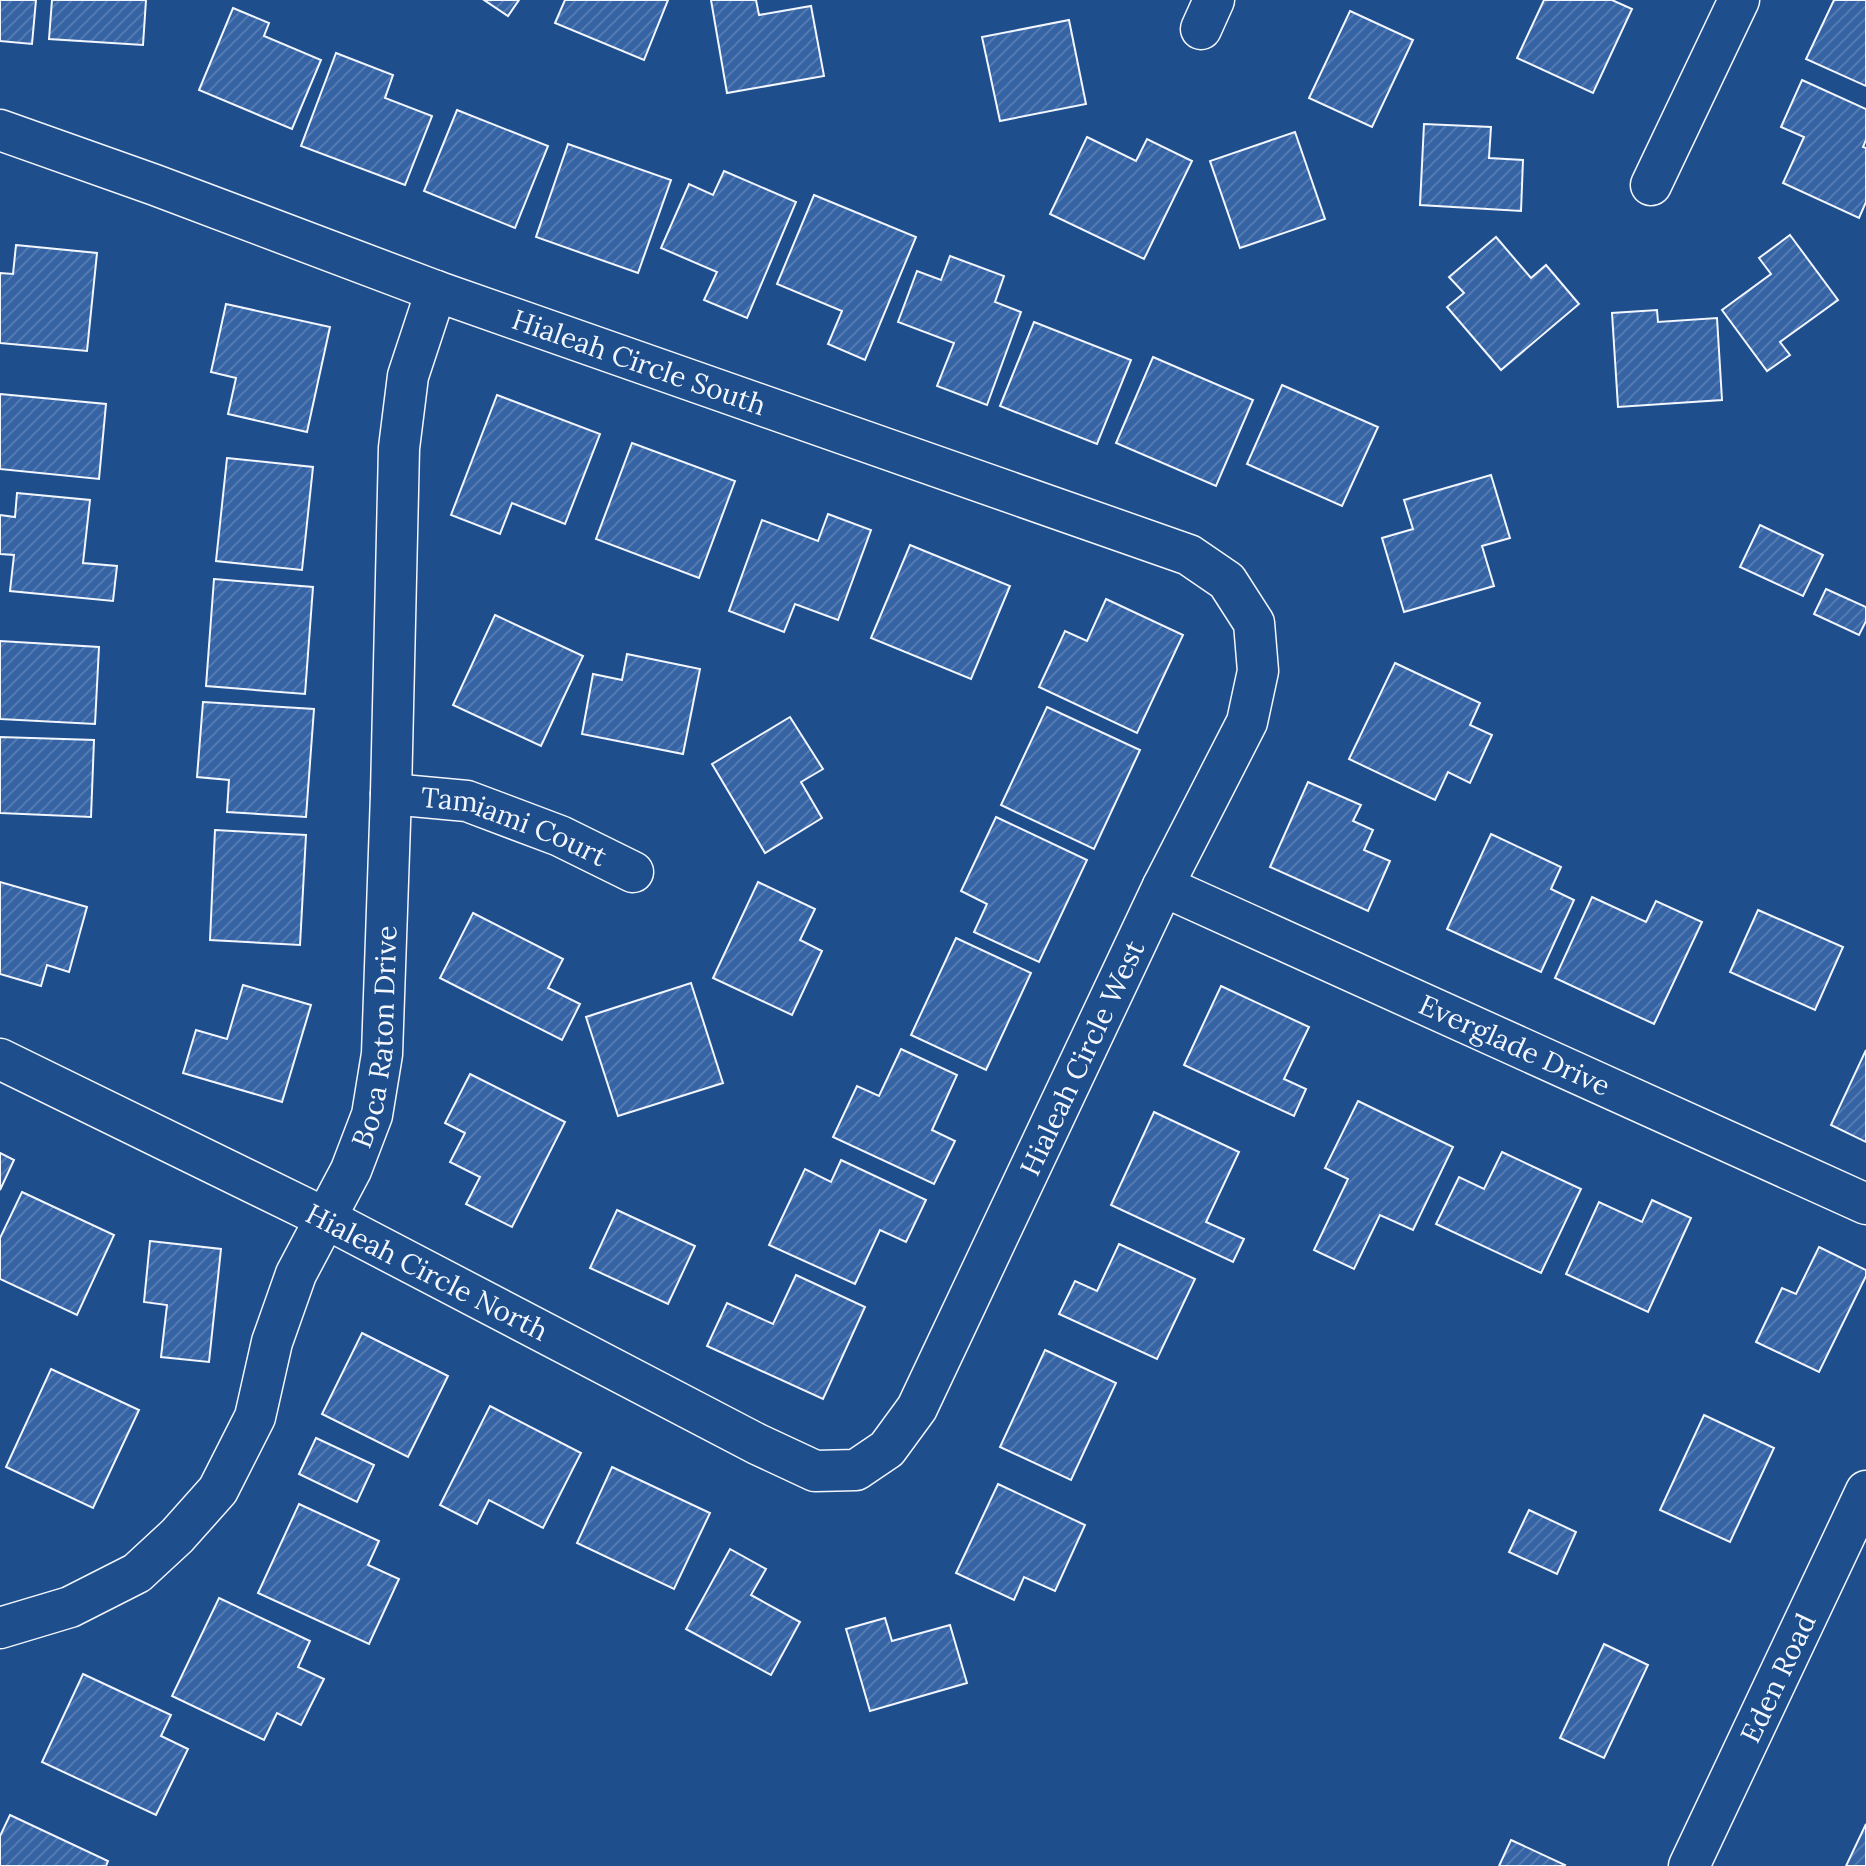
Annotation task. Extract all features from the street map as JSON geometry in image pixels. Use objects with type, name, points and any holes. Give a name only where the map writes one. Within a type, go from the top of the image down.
[{"type":"street","points":[[1651,185],[1739,0]]},
{"type":"street","name":"Hialeah Circle South","points":[[0,130],[436,291],[1189,555],[1227,581],[1254,623]]},
{"type":"street","name":"Boca Raton Drive","points":[[0,1628],[70,1607],[137,1573],[177,1536],[218,1490],[255,1417],[272,1342],[296,1274],[351,1170],[372,1115],[380,1069],[391,794],[399,448],[408,376],[436,291]]},
{"type":"street","name":"Hialeah Circle West","points":[[856,1470],[887,1449],[917,1408],[1163,886],[1247,722],[1258,671],[1254,623]]},
{"type":"street","name":"Tamiami Court","points":[[391,794],[467,801],[560,836],[633,872]]},
{"type":"street","name":"Everglade Drive","points":[[1163,886],[1866,1204]]},
{"type":"street","name":"Hialeah Circle North","points":[[0,1059],[325,1218],[757,1444],[815,1471],[856,1470]]},
{"type":"street","name":"Eden Road","points":[[1689,1866],[1866,1491]]},
{"type":"building","points":[[0,0],[36,0],[32,44],[0,41]]},
{"type":"building","points":[[52,0],[146,0],[143,45],[49,39]]},
{"type":"building","points":[[484,0],[519,0],[508,16]]},
{"type":"building","points":[[565,0],[668,0],[644,60],[555,23]]},
{"type":"building","points":[[711,0],[756,0],[759,15],[811,6],[824,76],[727,93]]},
{"type":"building","points":[[1544,0],[1612,0],[1632,9],[1593,93],[1517,58]]},
{"type":"building","points":[[1834,0],[1866,0],[1866,86],[1806,59]]},
{"type":"building","points":[[233,8],[269,23],[264,36],[321,60],[292,129],[199,90]]},
{"type":"building","points":[[1350,11],[1413,40],[1372,127],[1309,98]]},
{"type":"building","points":[[1069,20],[1086,104],[1000,121],[982,37]]},
{"type":"building","points":[[336,53],[393,75],[385,98],[432,116],[405,185],[301,146]]},
{"type":"building","points":[[1802,80],[1866,109],[1866,140],[1863,147],[1866,148],[1866,202],[1859,218],[1783,183],[1804,137],[1781,127]]},
{"type":"building","points":[[457,110],[548,146],[515,228],[424,191]]},
{"type":"building","points":[[1424,124],[1491,127],[1489,158],[1523,160],[1521,211],[1420,205]]},
{"type":"building","points":[[1295,132],[1325,219],[1240,248],[1210,161]]},
{"type":"building","points":[[1087,137],[1136,161],[1147,139],[1192,161],[1144,259],[1050,214]]},
{"type":"building","points":[[568,144],[671,180],[638,273],[536,237]]},
{"type":"building","points":[[724,171],[796,202],[747,318],[704,300],[717,272],[661,248],[689,184],[713,195]]},
{"type":"building","points":[[814,195],[916,237],[865,360],[828,344],[842,311],[777,284]]},
{"type":"building","points":[[1790,235],[1838,300],[1780,342],[1790,355],[1767,371],[1722,310],[1771,274],[1759,258]]},
{"type":"building","points":[[1496,237],[1531,278],[1546,265],[1579,304],[1501,370],[1447,307],[1464,293],[1449,277]]},
{"type":"building","points":[[16,245],[97,253],[87,351],[0,343],[0,273],[13,274]]},
{"type":"building","points":[[950,256],[1004,276],[995,302],[1021,312],[987,405],[937,386],[954,343],[898,322],[917,271],[941,280]]},
{"type":"building","points":[[226,304],[330,327],[307,432],[228,414],[236,378],[211,372]]},
{"type":"building","points":[[1657,310],[1658,322],[1717,318],[1722,400],[1618,407],[1612,313]]},
{"type":"building","points":[[1034,322],[1131,360],[1097,444],[1000,406]]},
{"type":"building","points":[[1153,357],[1253,400],[1216,486],[1116,443]]},
{"type":"building","points":[[1282,385],[1378,427],[1342,506],[1247,464]]},
{"type":"building","points":[[0,394],[106,404],[99,479],[0,469]]},
{"type":"building","points":[[497,395],[600,434],[565,524],[512,503],[500,534],[451,515]]},
{"type":"building","points":[[632,443],[735,481],[699,578],[596,539]]},
{"type":"building","points":[[227,458],[313,467],[302,570],[216,561]]},
{"type":"building","points":[[1491,475],[1510,538],[1482,546],[1494,586],[1404,612],[1382,538],[1413,529],[1404,500]]},
{"type":"building","points":[[17,493],[90,500],[83,563],[117,566],[113,601],[10,591],[14,555],[0,554],[0,515],[15,517]]},
{"type":"building","points":[[828,514],[871,530],[838,620],[795,604],[784,632],[729,611],[762,520],[818,541]]},
{"type":"building","points":[[1760,525],[1823,555],[1803,596],[1740,567]]},
{"type":"building","points":[[910,545],[1010,586],[971,679],[871,638]]},
{"type":"building","points":[[214,579],[313,587],[305,694],[206,686]]},
{"type":"building","points":[[1826,589],[1866,607],[1866,621],[1859,635],[1814,614]]},
{"type":"building","points":[[1106,599],[1183,635],[1137,733],[1039,687],[1065,631],[1087,641]]},
{"type":"building","points":[[495,615],[583,656],[541,746],[453,705]]},
{"type":"building","points":[[0,641],[99,647],[95,724],[0,719]]},
{"type":"building","points":[[627,654],[700,669],[683,754],[582,734],[593,674],[622,680]]},
{"type":"building","points":[[1395,663],[1480,703],[1470,725],[1492,735],[1470,783],[1448,772],[1435,800],[1349,759]]},
{"type":"building","points":[[203,702],[314,709],[306,817],[227,812],[229,780],[197,777]]},
{"type":"building","points":[[1047,707],[1140,750],[1094,849],[1001,805]]},
{"type":"building","points":[[790,717],[823,769],[801,782],[822,818],[765,853],[712,764]]},
{"type":"building","points":[[0,737],[94,740],[91,817],[0,813]]},
{"type":"building","points":[[1308,782],[1361,805],[1353,821],[1373,830],[1364,850],[1390,861],[1368,911],[1270,867]]},
{"type":"building","points":[[996,817],[1087,860],[1039,962],[974,932],[987,904],[961,891]]},
{"type":"building","points":[[215,830],[306,835],[300,945],[210,940]]},
{"type":"building","points":[[1491,834],[1561,867],[1551,889],[1574,900],[1541,972],[1447,929]]},
{"type":"building","points":[[0,882],[87,907],[69,972],[47,965],[41,986],[0,974]]},
{"type":"building","points":[[758,882],[815,909],[800,940],[822,951],[792,1015],[713,978]]},
{"type":"building","points":[[1592,897],[1646,922],[1656,901],[1702,922],[1654,1024],[1555,978]]},
{"type":"building","points":[[1758,910],[1843,947],[1815,1010],[1730,972]]},
{"type":"building","points":[[473,913],[563,959],[548,988],[580,1004],[562,1040],[440,978]]},
{"type":"building","points":[[956,938],[1031,973],[986,1070],[911,1035]]},
{"type":"building","points":[[691,983],[723,1083],[618,1116],[586,1017]]},
{"type":"building","points":[[243,985],[311,1005],[282,1102],[183,1073],[196,1030],[227,1039]]},
{"type":"building","points":[[1221,986],[1309,1027],[1284,1079],[1306,1089],[1294,1116],[1184,1065]]},
{"type":"building","points":[[901,1049],[957,1075],[932,1130],[955,1141],[934,1184],[833,1137],[857,1086],[879,1096]]},
{"type":"building","points":[[1866,1050],[1866,1142],[1831,1125]]},
{"type":"building","points":[[470,1074],[565,1122],[512,1227],[466,1204],[480,1177],[450,1162],[465,1133],[445,1123]]},
{"type":"building","points":[[1358,1101],[1453,1147],[1413,1230],[1380,1215],[1354,1269],[1314,1250],[1348,1179],[1325,1168]]},
{"type":"building","points":[[1154,1112],[1239,1152],[1206,1222],[1244,1239],[1233,1262],[1111,1205]]},
{"type":"building","points":[[1502,1152],[1581,1189],[1541,1273],[1436,1224],[1459,1177],[1484,1189]]},
{"type":"building","points":[[0,1153],[14,1160],[0,1190]]},
{"type":"building","points":[[841,1160],[926,1200],[906,1242],[880,1230],[855,1284],[769,1245],[805,1169],[831,1182]]},
{"type":"building","points":[[22,1192],[114,1235],[77,1315],[0,1279],[0,1238]]},
{"type":"building","points":[[1652,1200],[1691,1218],[1648,1312],[1566,1274],[1599,1202],[1642,1222]]},
{"type":"building","points":[[617,1210],[695,1246],[668,1304],[590,1268]]},
{"type":"building","points":[[150,1241],[221,1249],[209,1362],[161,1357],[167,1305],[144,1302]]},
{"type":"building","points":[[1119,1244],[1195,1279],[1157,1359],[1059,1314],[1075,1281],[1097,1291]]},
{"type":"building","points":[[1819,1247],[1866,1270],[1866,1276],[1819,1372],[1756,1342],[1782,1288],[1796,1294]]},
{"type":"building","points":[[796,1275],[865,1307],[823,1399],[707,1346],[727,1303],[773,1324]]},
{"type":"building","points":[[362,1333],[448,1376],[408,1457],[322,1414]]},
{"type":"building","points":[[1045,1350],[1116,1383],[1071,1480],[1000,1447]]},
{"type":"building","points":[[51,1369],[139,1410],[93,1508],[6,1467]]},
{"type":"building","points":[[490,1406],[581,1453],[543,1528],[489,1500],[477,1524],[440,1505]]},
{"type":"building","points":[[1704,1415],[1774,1448],[1730,1542],[1660,1510]]},
{"type":"building","points":[[316,1438],[374,1465],[357,1502],[299,1474]]},
{"type":"building","points":[[612,1467],[710,1513],[674,1589],[577,1543]]},
{"type":"building","points":[[998,1484],[1085,1525],[1055,1591],[1024,1577],[1014,1600],[956,1573]]},
{"type":"building","points":[[299,1504],[379,1541],[368,1565],[399,1579],[369,1644],[258,1593]]},
{"type":"building","points":[[1529,1510],[1576,1532],[1557,1574],[1509,1552]]},
{"type":"building","points":[[730,1549],[766,1569],[751,1595],[800,1622],[771,1675],[686,1629]]},
{"type":"building","points":[[219,1598],[310,1641],[298,1667],[324,1679],[301,1725],[277,1713],[264,1740],[172,1696]]},
{"type":"building","points":[[885,1618],[892,1641],[950,1625],[967,1683],[870,1711],[846,1629]]},
{"type":"building","points":[[1604,1644],[1648,1665],[1604,1758],[1560,1738]]},
{"type":"building","points":[[83,1674],[171,1715],[161,1736],[188,1749],[156,1815],[42,1762]]},
{"type":"building","points":[[10,1815],[108,1861],[106,1866],[0,1866],[0,1836]]},
{"type":"building","points":[[1866,1824],[1866,1866],[1846,1866]]},
{"type":"building","points":[[1511,1840],[1565,1865],[1499,1866]]}]
